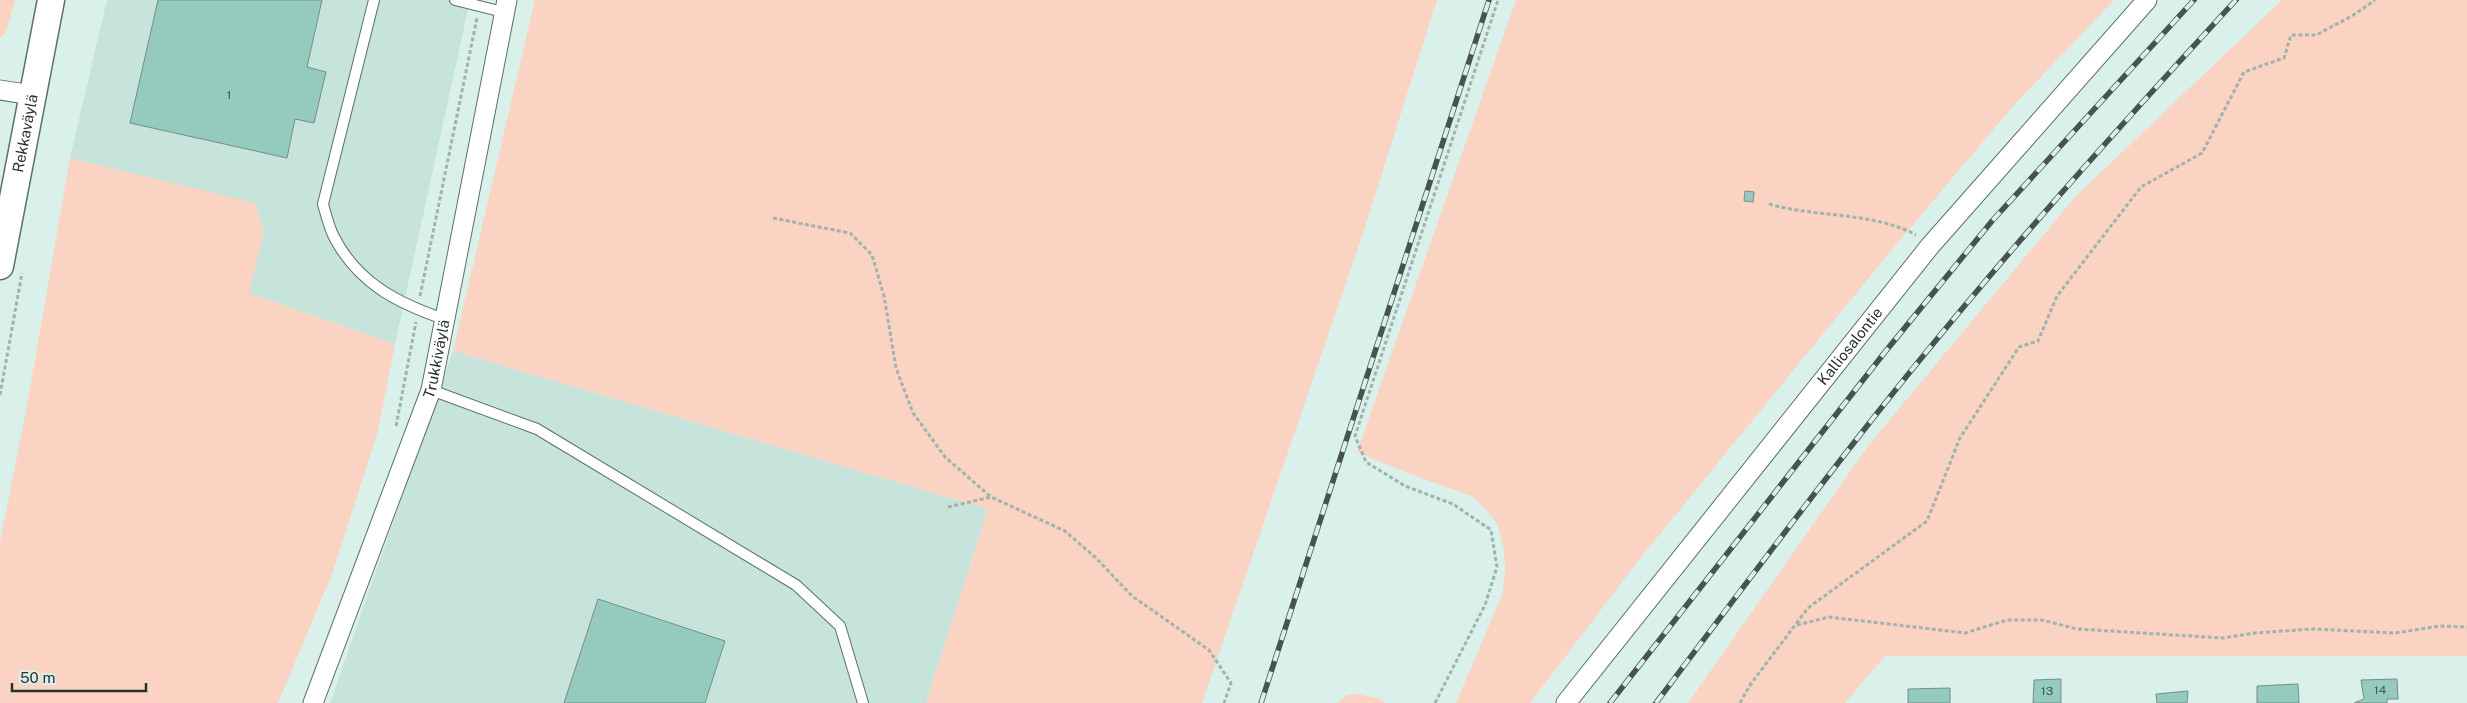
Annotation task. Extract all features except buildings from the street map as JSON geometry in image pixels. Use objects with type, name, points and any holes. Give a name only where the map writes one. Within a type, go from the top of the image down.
[{"type":"street","name":"Rekkaväylä","points":[[0,266],[50,0]]},
{"type":"street","name":"Kalliosalontie","points":[[1566,703],[1930,246],[2148,0]]},
{"type":"street","name":"Trukkiväylä","points":[[314,703],[431,390],[505,6]]},
{"type":"street","points":[[0,90],[32,94]]},
{"type":"lane","points":[[374,0],[323,204],[333,236],[351,265],[381,292],[418,310],[444,319]]},
{"type":"lane","points":[[455,0],[479,7],[505,6]]},
{"type":"lane","points":[[431,390],[537,429],[796,585],[840,626],[863,703]]},
{"type":"path","points":[[1434,703],[1486,605],[1497,567],[1491,530],[1453,504],[1405,486],[1366,462],[1355,436],[1498,0]]},
{"type":"path","points":[[1740,703],[1750,685],[1808,608],[1927,521],[1960,438],[2019,347],[2038,341],[2057,296],[2141,187],[2202,153],[2244,72],[2284,58],[2291,35],[2316,35],[2352,16],[2375,0]]},
{"type":"path","points":[[396,431],[434,220],[479,7]]},
{"type":"path","points":[[1769,204],[1790,211],[1819,212],[1879,223],[1914,234],[1930,246]]},
{"type":"path","points":[[773,218],[850,233],[872,255],[884,296],[896,368],[912,413],[945,457],[991,497],[1065,531],[1096,558],[1132,596],[1209,650],[1231,683],[1224,703]]},
{"type":"path","points":[[948,508],[991,497]]},
{"type":"path","points":[[1795,625],[1829,617],[1965,633],[2006,620],[2042,620],[2077,630],[2223,638],[2255,633],[2313,629],[2395,633],[2440,626],[2467,627]]},
{"type":"shaded area","points":[[0,0],[15,0],[6,32],[0,38]]},
{"type":"shaded area","points":[[107,0],[470,0],[395,344],[248,293],[264,231],[70,158]]},
{"type":"shaded area","points":[[535,0],[1437,0],[1362,236],[1202,703],[926,703],[988,509],[453,351]]},
{"type":"shaded area","points":[[1516,0],[2114,0],[2014,105],[1889,253],[1638,561],[1530,703],[1456,703],[1502,595],[1505,573],[1504,550],[1498,525],[1485,508],[1472,496],[1407,473],[1357,452]]},
{"type":"shaded area","points":[[2282,0],[2467,0],[2467,656],[1885,656],[1845,703],[1688,703],[1868,446],[2075,197]]},
{"type":"shaded area","points":[[70,158],[255,203],[264,231],[249,293],[395,344],[378,431],[333,571],[278,703],[0,703],[0,542],[27,406]]},
{"type":"shaded area","points":[[453,351],[988,509],[926,703],[330,703]]},
{"type":"shaded area","points":[[1358,694],[1378,698],[1385,703],[1337,703],[1348,695]]},
{"type":"railway","points":[[1261,703],[1489,0]]},
{"type":"railway","points":[[1610,703],[1885,352],[1992,221],[2194,0]]},
{"type":"railway","points":[[1656,703],[1755,571],[1901,383],[1947,327],[2041,216],[2236,0]]}]
